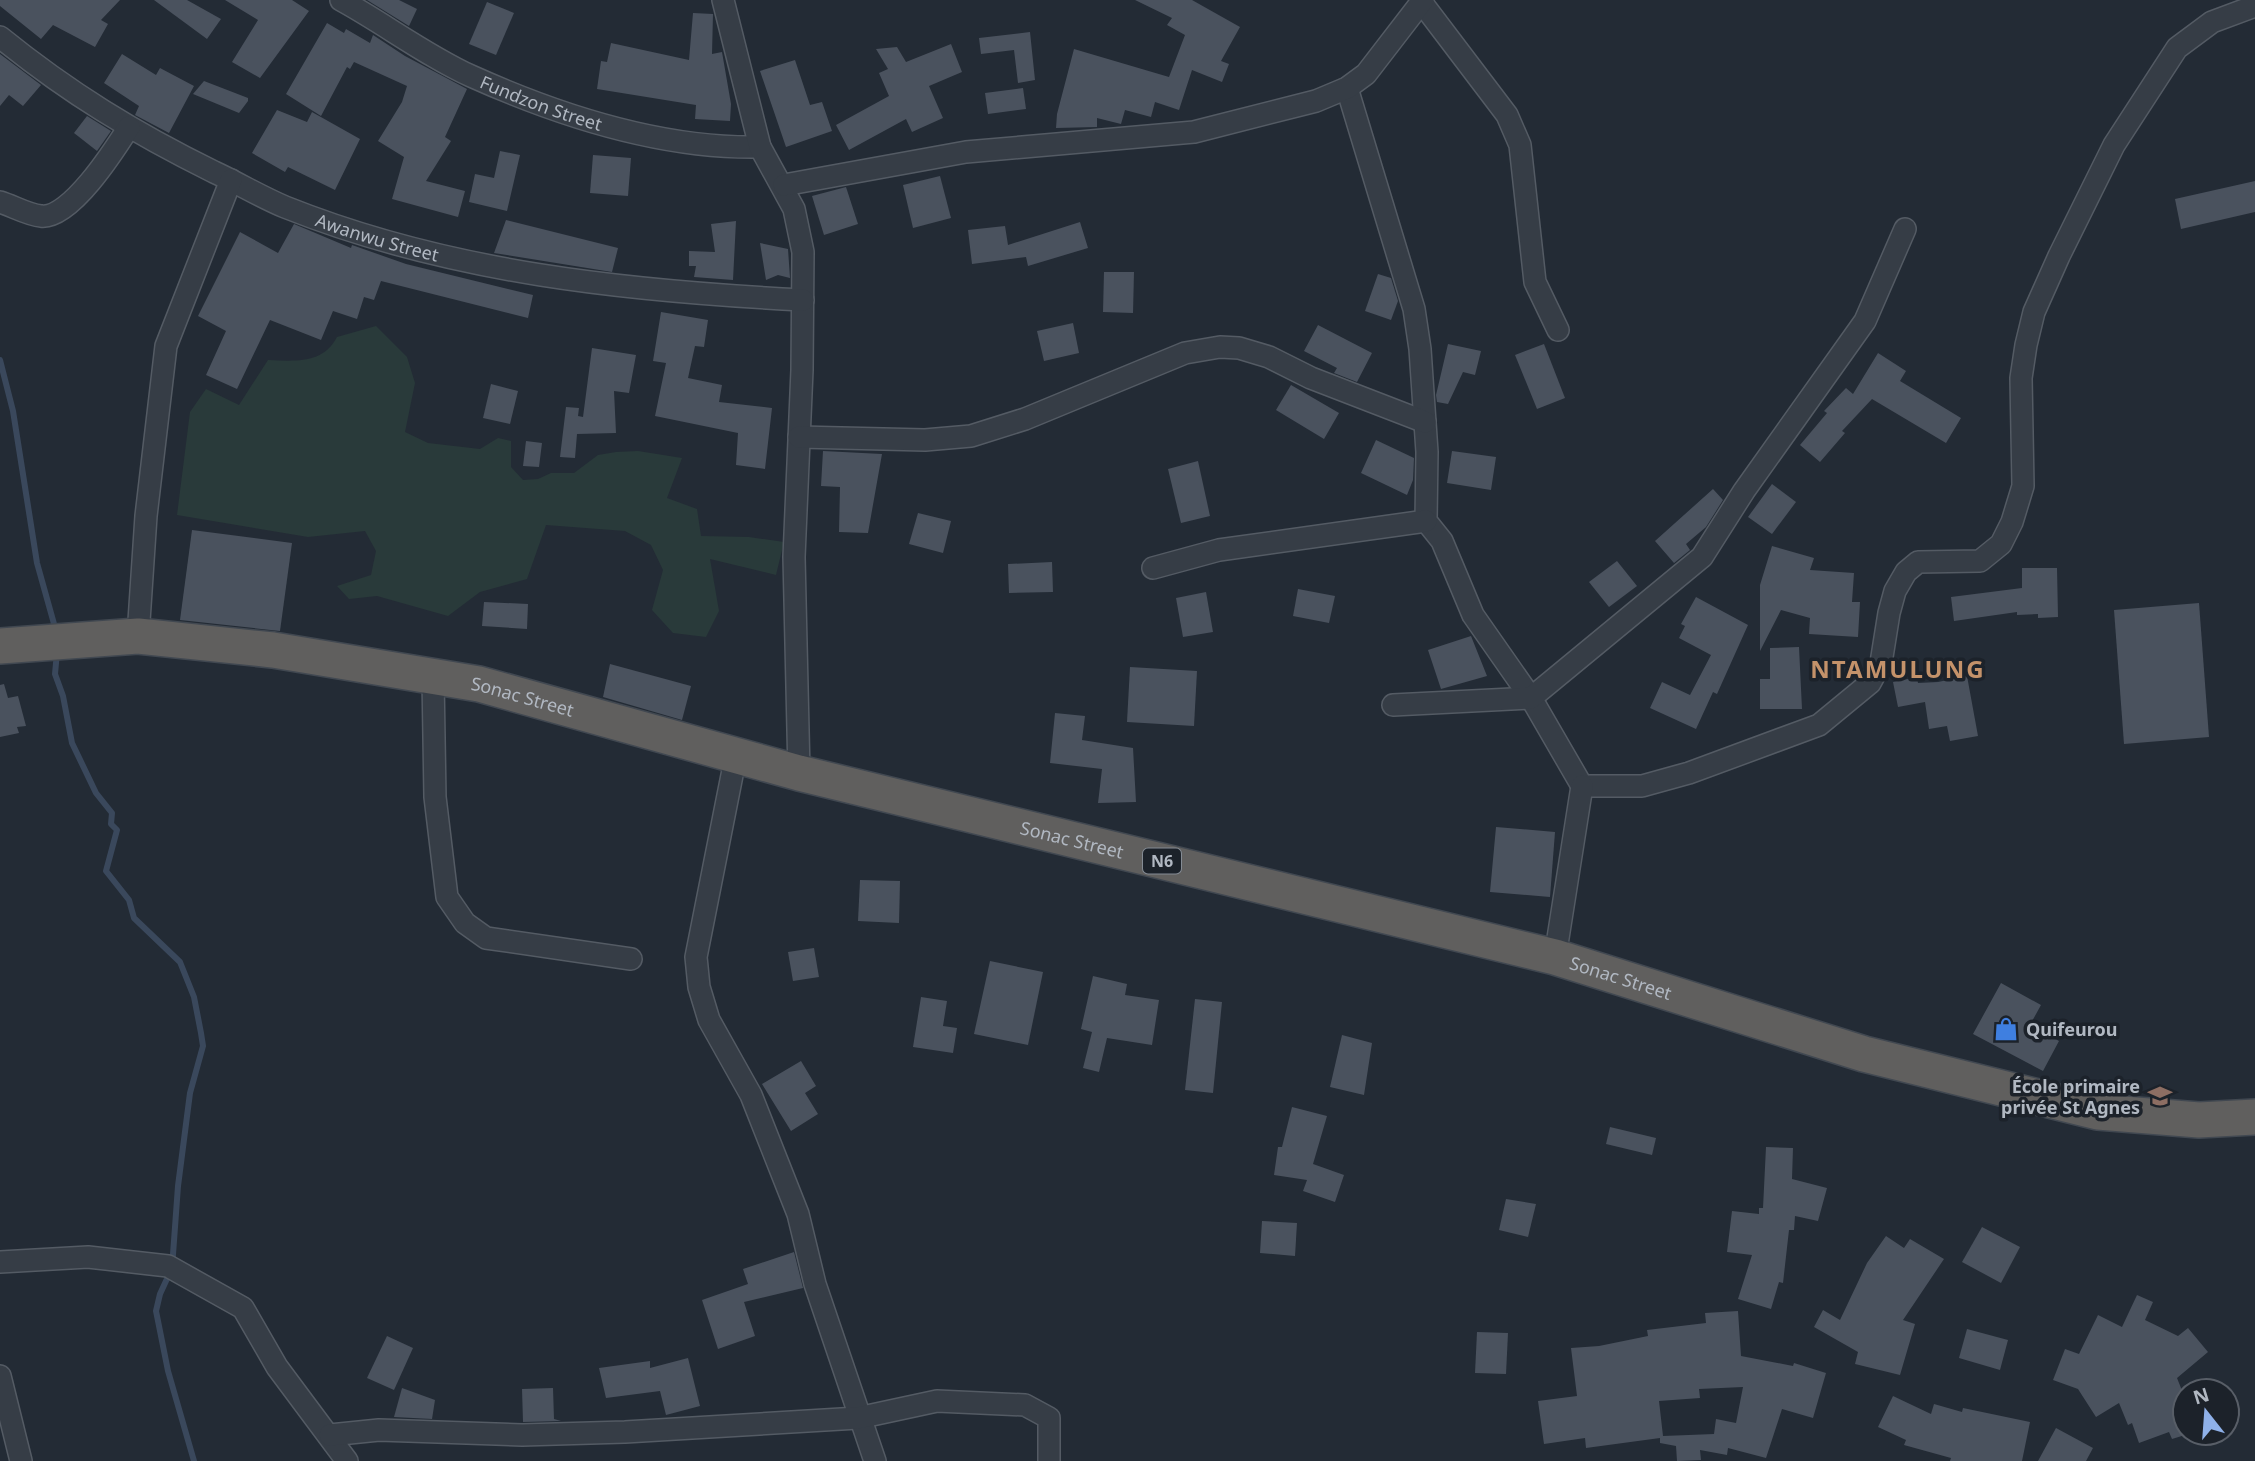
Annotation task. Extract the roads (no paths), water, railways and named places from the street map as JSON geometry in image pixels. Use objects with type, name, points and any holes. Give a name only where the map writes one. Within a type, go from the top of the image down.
[{"type":"highway","name":"Sonac Street","points":[[4,646],[138,636],[273,650],[479,684],[799,773],[1555,957],[1864,1054],[2098,1112],[2199,1120],[2255,1116]]},
{"type":"street","name":"Fundzon Street","points":[[341,0],[470,75],[564,111],[615,128],[679,140],[734,148],[760,147]]},
{"type":"street","points":[[723,0],[760,147],[784,185],[794,209],[803,252],[794,557],[799,773]]},
{"type":"street","points":[[784,185],[966,152],[1194,132],[1316,101],[1347,88],[1366,74],[1423,1],[1507,115],[1520,145],[1535,282],[1559,330]]},
{"type":"street","points":[[1582,786],[1642,786],[1689,773],[1819,725],[1870,682],[1881,663],[1895,591],[1906,572],[1918,562],[1980,561],[2001,544],[2012,522],[2023,486],[2021,378],[2026,345],[2034,312],[2059,256],[2114,145],[2176,48],[2212,22],[2255,6]]},
{"type":"street","name":"Awanwu Street","points":[[0,37],[62,86],[129,127],[283,206],[342,228],[480,263],[639,289],[803,300]]},
{"type":"street","points":[[1347,88],[1414,309],[1425,422],[1426,521],[1442,541],[1472,615],[1531,698],[1582,786],[1555,957]]},
{"type":"street","points":[[0,202],[41,216],[55,215],[86,186],[129,127]]},
{"type":"street","points":[[138,636],[146,516],[166,346],[231,180]]},
{"type":"street","points":[[1393,705],[1531,698],[1702,557],[1744,491],[1865,321],[1905,229]]},
{"type":"street","points":[[799,437],[926,440],[971,436],[1025,419],[1185,353],[1220,347],[1239,348],[1269,357],[1311,378],[1425,422]]},
{"type":"street","points":[[1153,568],[1219,550],[1426,521]]},
{"type":"street","points":[[433,678],[435,797],[447,897],[465,923],[486,938],[631,959]]},
{"type":"street","points":[[736,755],[696,957],[699,987],[709,1020],[751,1095],[798,1214],[816,1284],[858,1418],[875,1461]]},
{"type":"street","points":[[0,1262],[88,1257],[168,1266],[243,1308],[277,1367],[347,1461]]},
{"type":"street","points":[[0,1376],[21,1461]]},
{"type":"street","points":[[330,1435],[379,1430],[522,1435],[599,1433],[858,1418],[937,1401],[1025,1405],[1049,1418],[1049,1461]]},
{"type":"waterway","points":[[0,360],[13,411],[37,563],[56,631]]},
{"type":"waterway","points":[[57,652],[55,674],[63,696],[72,743],[96,793],[112,813],[111,824],[117,830],[106,871],[129,900],[134,918],[180,962],[194,997],[201,1033],[203,1046],[190,1093],[178,1186],[172,1268],[160,1294],[156,1311],[168,1371],[194,1461]]},
{"type":"place","name":"Quifeurou","points":[[2006,1029]]},
{"type":"place","name":"École primaire privée St Agnes","points":[[2160,1096]]},
{"type":"district","name":"NTAMULUNG","points":[[1898,668]]}]
